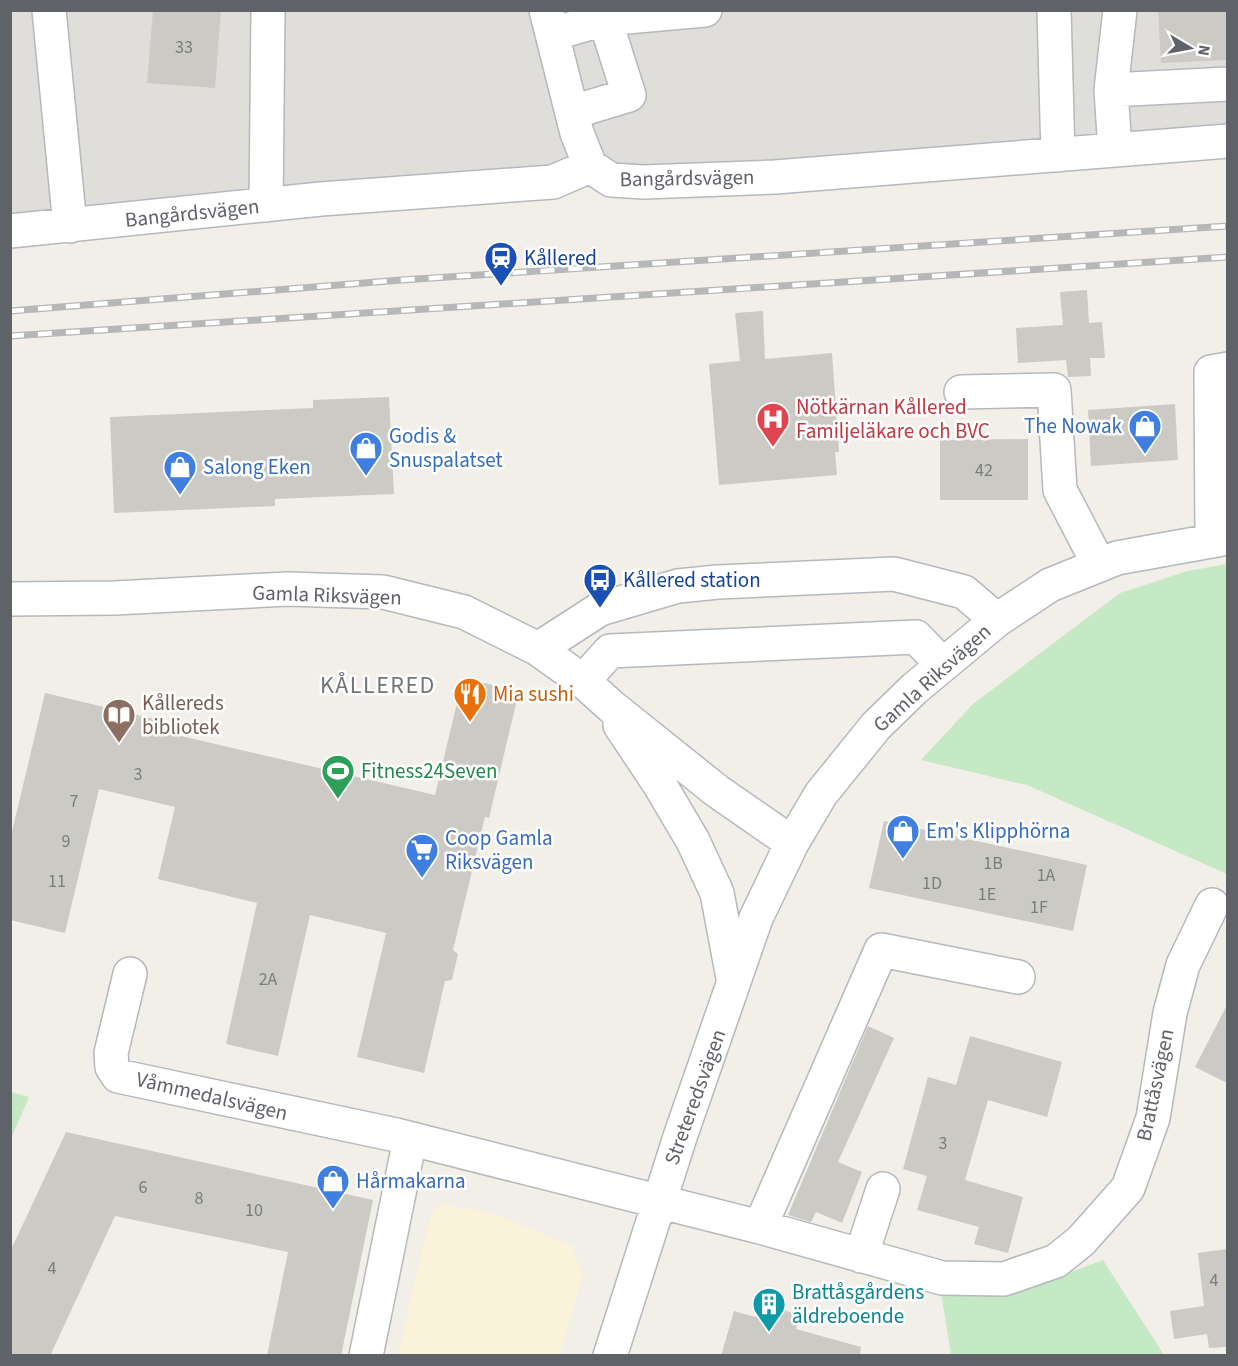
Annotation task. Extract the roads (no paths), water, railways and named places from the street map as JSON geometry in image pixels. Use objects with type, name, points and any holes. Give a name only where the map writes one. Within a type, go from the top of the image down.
[{"type":"street","points":[[50,10],[70,226]]},
{"type":"street","points":[[266,205],[268,10]]},
{"type":"street","points":[[590,166],[573,112],[550,22],[603,15],[705,10]]},
{"type":"street","points":[[1054,10],[1058,155]]},
{"type":"street","points":[[1115,150],[1111,90],[1120,10]]},
{"type":"street","points":[[573,112],[629,95],[603,15]]},
{"type":"street","points":[[1111,90],[1227,84]]},
{"type":"street","name":"Bangårdsvägen","points":[[10,231],[266,205],[553,182],[590,166],[611,180],[644,182],[775,177],[1227,141]]},
{"type":"street","points":[[1220,539],[1211,372],[1227,369]]},
{"type":"street","points":[[961,392],[1054,390],[1060,490],[1100,565]]},
{"type":"street","name":"Gamla Riksvägen","points":[[10,599],[115,598],[287,589],[383,592],[464,612],[538,649],[583,681],[717,791],[792,843],[821,794],[876,726],[942,664],[997,620],[1050,585],[1100,565],[1179,545],[1220,539]]},
{"type":"street","points":[[538,649],[600,609],[678,586],[718,582],[894,574],[964,592],[997,620]]},
{"type":"street","points":[[583,681],[610,651],[871,638],[915,637],[942,664]]},
{"type":"street","name":"Gamla Riksvägen","points":[[612,707],[625,734],[660,785],[693,841],[717,893],[734,985]]},
{"type":"street","name":"Streteredsvägen","points":[[610,1356],[639,1270],[658,1202],[756,918],[792,843]]},
{"type":"street","name":"Brattåsvägen","points":[[658,1202],[760,1227],[942,1278],[1004,1279],[1056,1261],[1082,1241],[1128,1188],[1153,1118],[1170,1014],[1183,965],[1212,905]]},
{"type":"street","points":[[760,1227],[881,950],[1018,977]]},
{"type":"street","name":"Våmmedalsvägen","points":[[129,974],[111,1053],[112,1067],[118,1076],[410,1139],[658,1202]]},
{"type":"street","points":[[366,1356],[410,1139]]},
{"type":"street","points":[[861,1256],[883,1189]]},
{"type":"railway","points":[[10,311],[401,280],[1228,226]]},
{"type":"railway","points":[[10,336],[1228,257]]},
{"type":"place","name":"Kållered","points":[[501,287]]},
{"type":"place","name":"Nötkärnan Kållered Familjeläkare och BVC","points":[[773,448]]},
{"type":"place","name":"The Nowak","points":[[1145,455]]},
{"type":"place","name":"Godis & Snuspalatset","points":[[366,477]]},
{"type":"place","name":"Salong Eken","points":[[180,496]]},
{"type":"place","name":"Kållered station","points":[[600,609]]},
{"type":"place","name":"Mia sushi","points":[[470,723]]},
{"type":"place","name":"Kållereds bibliotek","points":[[119,744]]},
{"type":"place","name":"Fitness24Seven","points":[[338,800]]},
{"type":"place","name":"Em's Klipphörna","points":[[903,860]]},
{"type":"place","name":"Coop Gamla Riksvägen","points":[[422,879]]},
{"type":"place","name":"Hårmakarna","points":[[333,1210]]},
{"type":"place","name":"Brattåsgårdens äldreboende","points":[[769,1333]]},
{"type":"district","name":"KÅLLERED","points":[[378,685]]}]
